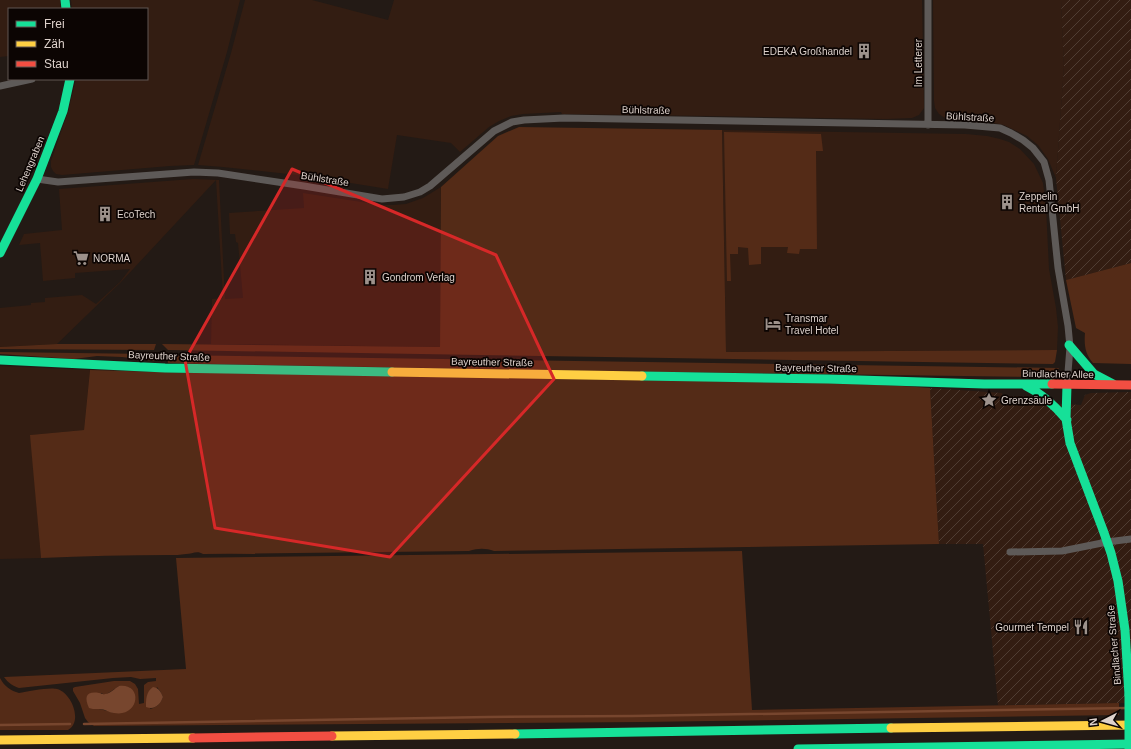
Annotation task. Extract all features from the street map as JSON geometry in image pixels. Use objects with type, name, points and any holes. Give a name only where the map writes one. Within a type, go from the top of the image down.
[{"type":"main road","name":"Lehengraben","points":[[0,253],[37,179],[63,111],[70,80]]},
{"type":"main road","points":[[1069,345],[1094,374],[1117,385]]},
{"type":"main road","name":"Bayreuther Straße","points":[[0,360],[172,368],[828,379],[984,384]]},
{"type":"main road","name":"Bindlacher Allee","points":[[984,384],[1131,385]]},
{"type":"main road","points":[[1023,384],[1046,397],[1056,406],[1067,420]]},
{"type":"main road","name":"Bindlacher Straße","points":[[1067,385],[1065,404],[1069,439],[1107,542],[1114,565],[1125,621],[1128,656],[1129,749]]},
{"type":"main road","points":[[0,740],[1131,725]]},
{"type":"main road","points":[[798,749],[1131,744]]},
{"type":"street","name":"Im Letterer","points":[[928,0],[928,125]]},
{"type":"street","points":[[0,86],[27,80]]},
{"type":"street","name":"Bühlstraße","points":[[37,179],[58,182],[194,172],[218,174],[392,199],[412,195],[430,186],[494,131],[512,122],[524,120],[564,118],[928,125],[1000,128],[1023,140],[1034,148],[1044,162],[1049,180],[1058,268],[1068,326],[1069,366],[1067,385]]},
{"type":"street","points":[[1010,552],[1062,551],[1131,539]]},
{"type":"highlighted area","points":[[292,169],[496,255],[554,379],[390,557],[215,528],[185,360]]},
{"type":"shaded area","points":[[0,0],[60,0],[61,8],[8,8],[8,56],[0,57]]},
{"type":"shaded area","points":[[71,0],[240,0],[227,52],[194,165],[62,175],[56,174],[53,171],[51,161],[68,112],[76,80],[148,80],[148,8],[72,8]]},
{"type":"shaded area","points":[[245,0],[312,0],[388,20],[394,0],[922,0],[924,108],[919,115],[912,118],[886,119],[562,114],[561,112],[523,114],[511,116],[489,127],[460,152],[451,143],[397,135],[388,189],[307,176],[198,165]]},
{"type":"shaded area","points":[[933,0],[1061,0],[1064,67],[1056,178],[1048,159],[1038,145],[1027,136],[1004,125],[989,122],[948,120],[939,114],[935,108],[934,101]]},
{"type":"shaded area","points":[[1061,0],[1131,0],[1131,263],[1066,280],[1056,178],[1064,67]]},
{"type":"shaded area","points":[[519,127],[722,130],[726,352],[1057,350],[1055,362],[1053,364],[168,350],[162,344],[440,347],[441,187],[498,136]]},
{"type":"shaded area","points":[[722,130],[966,134],[1000,139],[1009,142],[1020,149],[1034,164],[1043,183],[1046,207],[1049,269],[1058,327],[1057,350],[726,352]]},
{"type":"shaded area","points":[[724,132],[821,134],[823,151],[816,151],[817,249],[800,249],[799,254],[787,253],[788,247],[761,247],[761,264],[749,265],[748,248],[738,247],[738,254],[730,254],[731,281],[727,281]]},
{"type":"shaded area","points":[[193,179],[219,180],[225,299],[243,298],[238,243],[236,242],[235,234],[230,234],[229,213],[304,208],[303,193],[381,205],[406,204],[423,198],[441,187],[440,347],[211,344],[212,299],[223,298],[216,180],[121,282],[57,344],[0,347],[0,308],[45,302],[45,298],[82,295],[96,304],[120,282],[130,269],[75,273],[75,278],[43,281],[40,243],[19,245],[24,234],[62,230],[59,189]]},
{"type":"shaded area","points":[[1131,263],[1131,364],[1093,363],[1088,356],[1086,349],[1085,333],[1076,328],[1066,280]]},
{"type":"shaded area","points":[[57,344],[156,344],[154,350],[0,349],[0,347]]},
{"type":"shaded area","points":[[0,352],[149,354],[154,357],[154,361],[97,356],[74,359],[0,354]]},
{"type":"shaded area","points":[[168,355],[1059,368],[1053,375],[1043,377],[584,371],[168,363]]},
{"type":"shaded area","points":[[0,366],[90,370],[84,430],[31,435],[41,558],[0,559]]},
{"type":"shaded area","points":[[90,370],[828,383],[930,388],[939,544],[494,551],[488,549],[476,549],[469,551],[203,554],[197,552],[176,555],[41,558],[30,435],[84,430]]},
{"type":"shaded area","points":[[930,388],[1002,393],[1003,396],[1027,396],[1041,400],[1045,403],[1081,405],[1085,395],[1091,393],[1131,392],[1131,703],[998,705],[983,544],[939,544]]},
{"type":"shaded area","points":[[742,551],[752,710],[1119,703],[1119,715],[642,722],[94,726],[85,718],[73,688],[114,681],[130,681],[135,684],[138,689],[139,704],[144,703],[144,685],[148,682],[156,681],[156,678],[113,678],[19,688],[11,684],[4,677],[186,669],[176,558]],"holes":[[[119,686],[130,688],[113,713],[99,709],[101,693],[105,695]],[[157,687],[163,697],[158,705],[150,709]]]},
{"type":"shaded area","points":[[0,678],[8,688],[19,693],[49,688],[57,689],[62,692],[67,696],[74,708],[75,721],[72,726],[68,730],[0,730]]},
{"type":"shaded area","points":[[119,686],[127,687],[132,690],[135,695],[133,706],[129,710],[122,713],[114,713],[103,709],[89,708],[87,696],[89,694],[107,694]]},
{"type":"shaded area","points":[[153,687],[160,690],[163,697],[157,706],[149,708],[146,707],[146,698]]},
{"type":"waterway","points":[[84,724],[1127,708]]},
{"type":"waterway","points":[[0,725],[70,724]]},
{"type":"traffic: fast","points":[[65,0],[66,8]]},
{"type":"traffic: fast","points":[[0,253],[37,179],[63,111],[70,80]]},
{"type":"traffic: fast","points":[[1069,345],[1094,374],[1113,384]]},
{"type":"traffic: fast","points":[[0,360],[165,368],[392,372]]},
{"type":"traffic: fast","points":[[642,376],[828,379],[984,384],[1052,384]]},
{"type":"traffic: fast","points":[[1067,385],[1066,419],[1070,443],[1103,530],[1118,581],[1125,630],[1129,695]]},
{"type":"traffic: fast","points":[[1026,386],[1048,401],[1067,420]]},
{"type":"traffic: fast","points":[[1129,695],[1129,749]]},
{"type":"traffic: fast","points":[[515,734],[891,728]]},
{"type":"traffic: fast","points":[[798,749],[1131,744]]},
{"type":"traffic: slow","points":[[392,372],[642,376]]},
{"type":"traffic: slow","points":[[891,728],[1131,725]]},
{"type":"traffic: slow","points":[[332,736],[515,734]]},
{"type":"traffic: slow","points":[[0,740],[193,738]]},
{"type":"traffic: jam","points":[[1052,384],[1131,385]]},
{"type":"traffic: jam","points":[[193,738],[332,736]]},
{"type":"place","name":"EDEKA Großhandel","points":[[864,51]]},
{"type":"place","name":"Zeppelin Rental GmbH","points":[[1007,202]]},
{"type":"place","name":"EcoTech","points":[[105,214]]},
{"type":"place","name":"NORMA","points":[[81,258]]},
{"type":"place","name":"Gondrom Verlag","points":[[370,277]]},
{"type":"place","name":"Transmar Travel Hotel","points":[[773,324]]},
{"type":"place","name":"Grenzsäule","points":[[989,400]]},
{"type":"place","name":"Gourmet Tempel","points":[[1081,627]]}]
